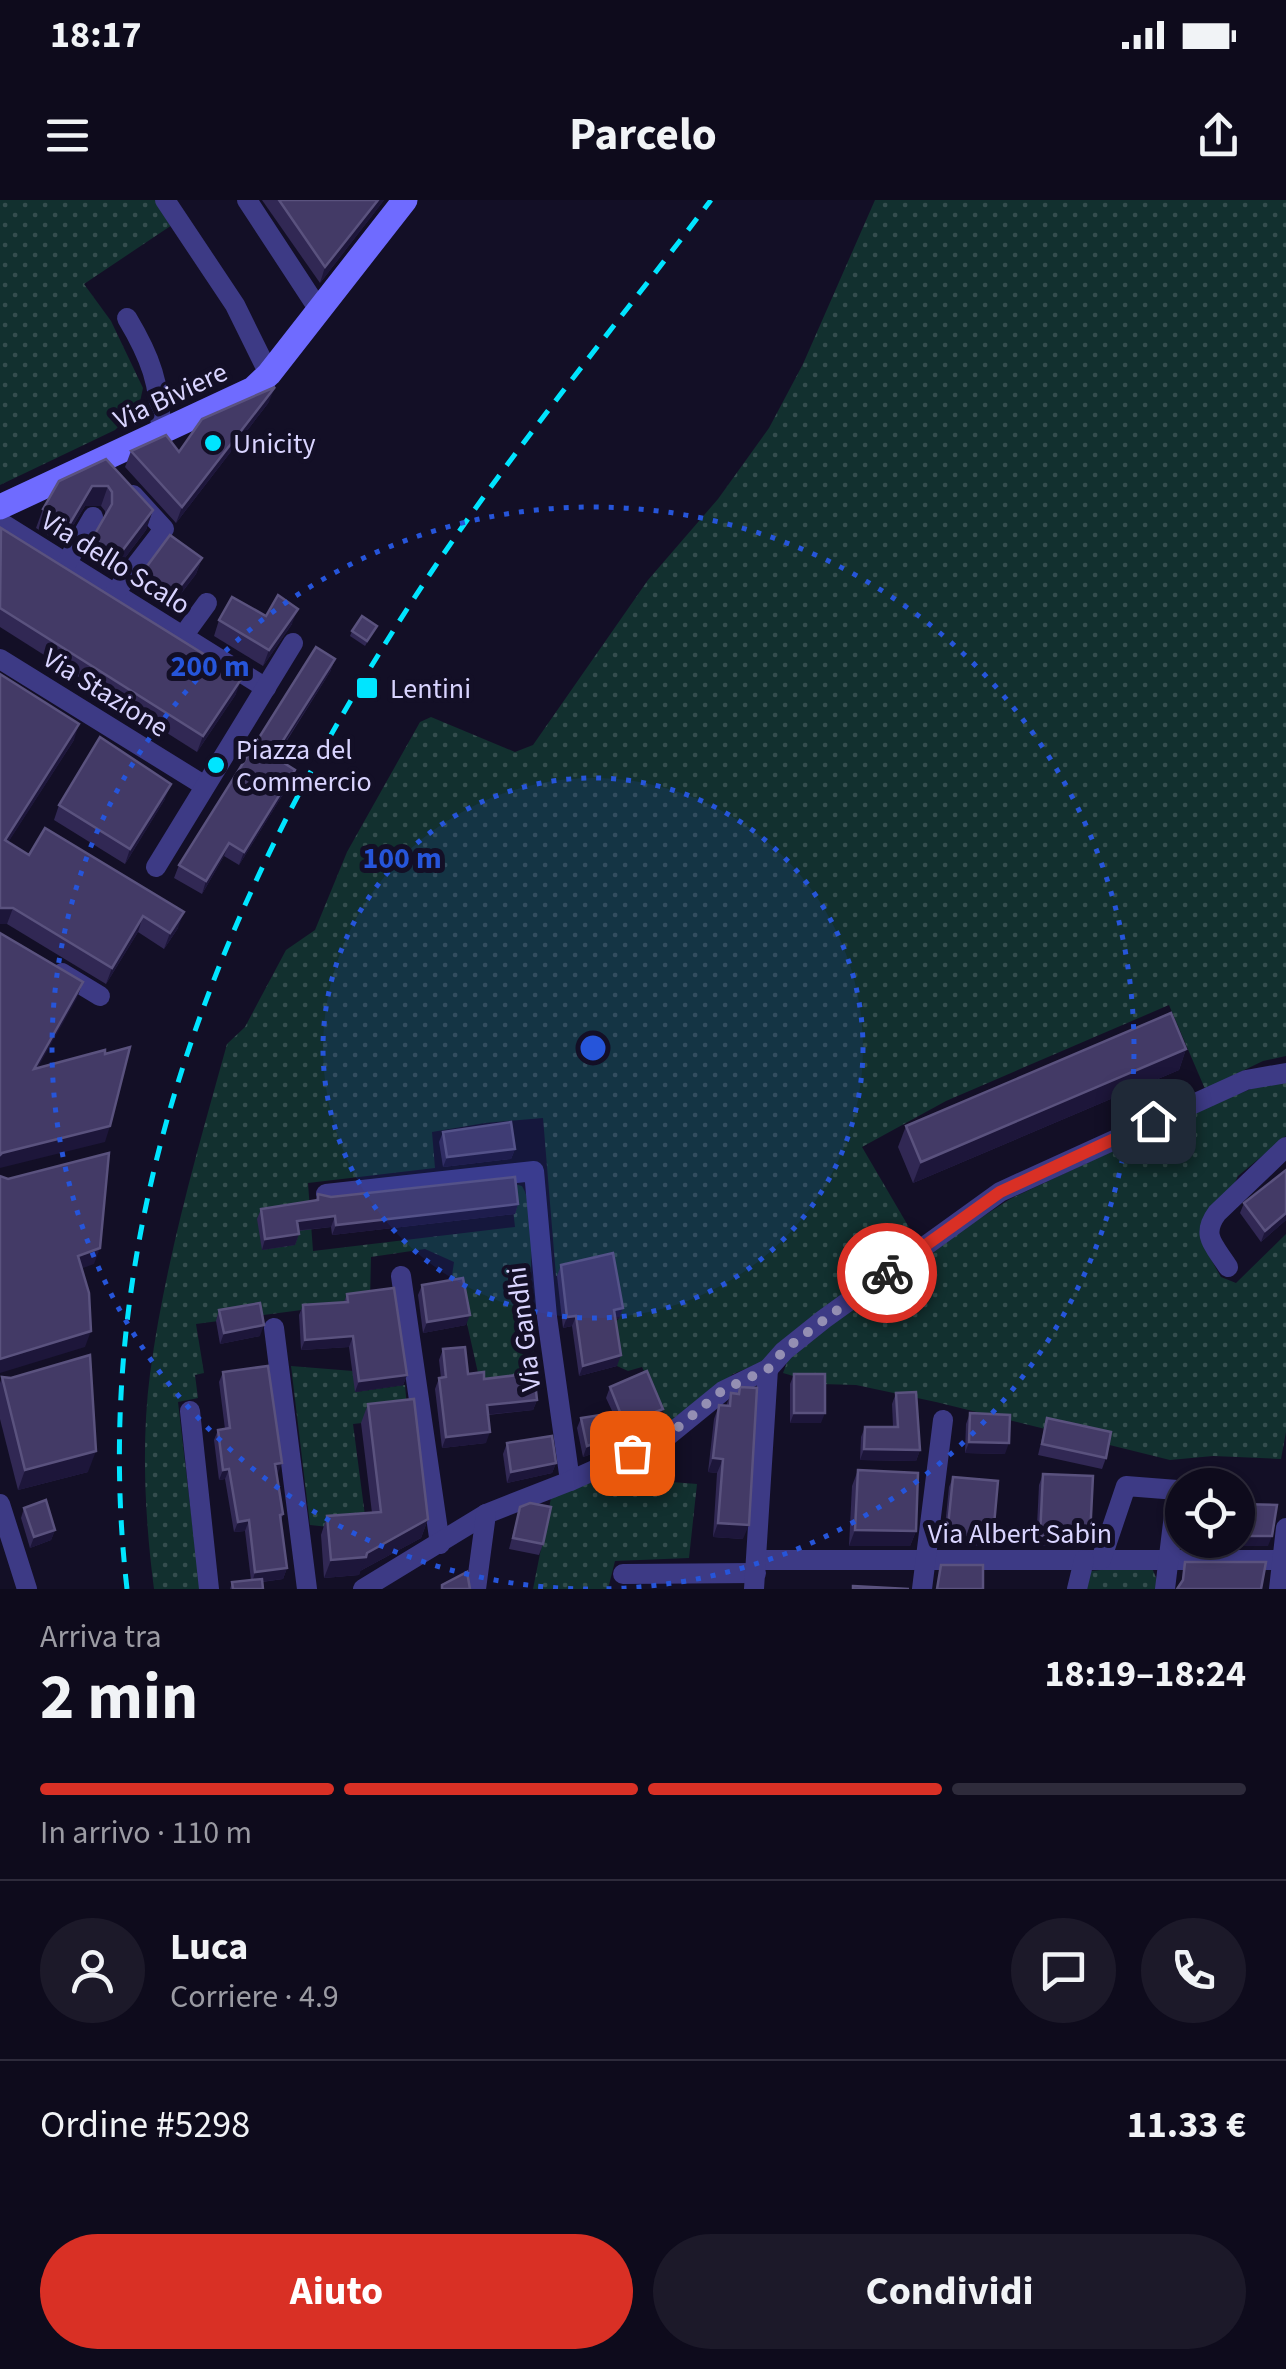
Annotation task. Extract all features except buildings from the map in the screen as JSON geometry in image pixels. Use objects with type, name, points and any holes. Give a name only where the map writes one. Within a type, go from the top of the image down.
[{"type":"main road","name":"Via Biviere","points":[[0,507],[252,389],[269,374],[405,200]]},
{"type":"street","points":[[165,200],[235,305],[269,374]]},
{"type":"street","points":[[247,200],[319,310]]},
{"type":"street","points":[[127,318],[155,372],[161,431]]},
{"type":"street","points":[[101,461],[164,529],[114,594]]},
{"type":"street","points":[[66,564],[93,516]]},
{"type":"street","name":"Via dello Scalo","points":[[0,522],[260,684]]},
{"type":"street","points":[[184,636],[206,603]]},
{"type":"street","points":[[156,867],[206,786],[260,684],[294,643]]},
{"type":"street","name":"Via Stazione","points":[[0,659],[206,786]]},
{"type":"street","points":[[50,966],[100,996]]},
{"type":"street","points":[[364,1589],[486,1514],[664,1439],[723,1390],[768,1369],[784,1350],[824,1319],[1000,1192],[1246,1080],[1286,1073]]},
{"type":"street","points":[[1228,1267],[1208,1235],[1208,1225],[1286,1146]]},
{"type":"street","name":"Via Gandhi","points":[[326,1194],[534,1171],[570,1481]]},
{"type":"street","points":[[401,1276],[440,1544]]},
{"type":"street","points":[[274,1328],[307,1589]]},
{"type":"street","points":[[756,1574],[768,1369]]},
{"type":"street","points":[[190,1411],[209,1589]]},
{"type":"street","points":[[922,1589],[942,1420]]},
{"type":"street","points":[[1077,1589],[1126,1486],[1177,1490],[1165,1589]]},
{"type":"street","points":[[0,1504],[28,1589]]},
{"type":"street","points":[[476,1589],[486,1514]]},
{"type":"street","points":[[1278,1589],[1286,1528]]},
{"type":"street","name":"Via Albert Sabin","points":[[623,1574],[756,1574],[925,1560],[1282,1560]]},
{"type":"green space","points":[[0,200],[156,200],[172,225],[84,284],[111,321],[143,388],[139,406],[115,430],[0,485]]},
{"type":"green space","points":[[875,200],[1286,200],[1286,1056],[1263,1061],[1205,1089],[1169,1005],[946,1101],[862,1147],[917,1241],[760,1363],[733,1374],[670,1426],[642,1367],[628,1371],[617,1366],[611,1329],[619,1318],[609,1264],[556,1276],[543,1118],[432,1132],[435,1168],[308,1183],[313,1251],[515,1227],[510,1183],[522,1186],[530,1208],[532,1232],[534,1345],[530,1384],[480,1382],[459,1288],[451,1282],[454,1262],[425,1249],[371,1257],[370,1301],[196,1324],[204,1373],[195,1375],[198,1398],[178,1402],[200,1589],[154,1589],[145,1482],[150,1374],[173,1249],[227,1044],[245,1027],[286,950],[315,930],[347,852],[420,722],[431,717],[515,752],[533,745],[648,580],[718,499],[769,428],[803,364]]},
{"type":"green space","points":[[1286,1082],[1286,1136],[1238,1176],[1204,1247],[1221,1277],[1236,1283],[1286,1234],[1286,1432],[1281,1459],[1213,1456],[1170,1460],[936,1402],[856,1385],[821,1384],[783,1373],[789,1357],[936,1247],[1010,1199],[1210,1105],[1259,1086]]},
{"type":"green space","points":[[291,1366],[353,1371],[356,1392],[405,1385],[408,1418],[353,1424],[367,1531],[310,1525]]},
{"type":"green space","points":[[666,1445],[666,1476],[672,1482],[697,1484],[689,1558],[615,1561],[608,1589],[533,1589],[551,1498],[619,1469],[634,1468]]},
{"type":"green space","points":[[1152,1568],[1156,1589],[1087,1589],[1091,1571]]},
{"type":"railway","points":[[127,1589],[119,1451],[128,1316],[151,1184],[187,1056],[234,930],[291,808],[357,690],[430,574],[532,431],[711,200]]},
{"type":"way so far","points":[[632,1453],[664,1439],[723,1390],[768,1369],[784,1350],[887,1273]]},
{"type":"place","name":"Unicity","points":[[213,443]]},
{"type":"place","name":"Lentini","points":[[367,688]]},
{"type":"place","name":"Piazza del Commercio","points":[[216,765]]},
{"type":"route","points":[[887,1273],[1000,1192],[1153,1121]]}]
